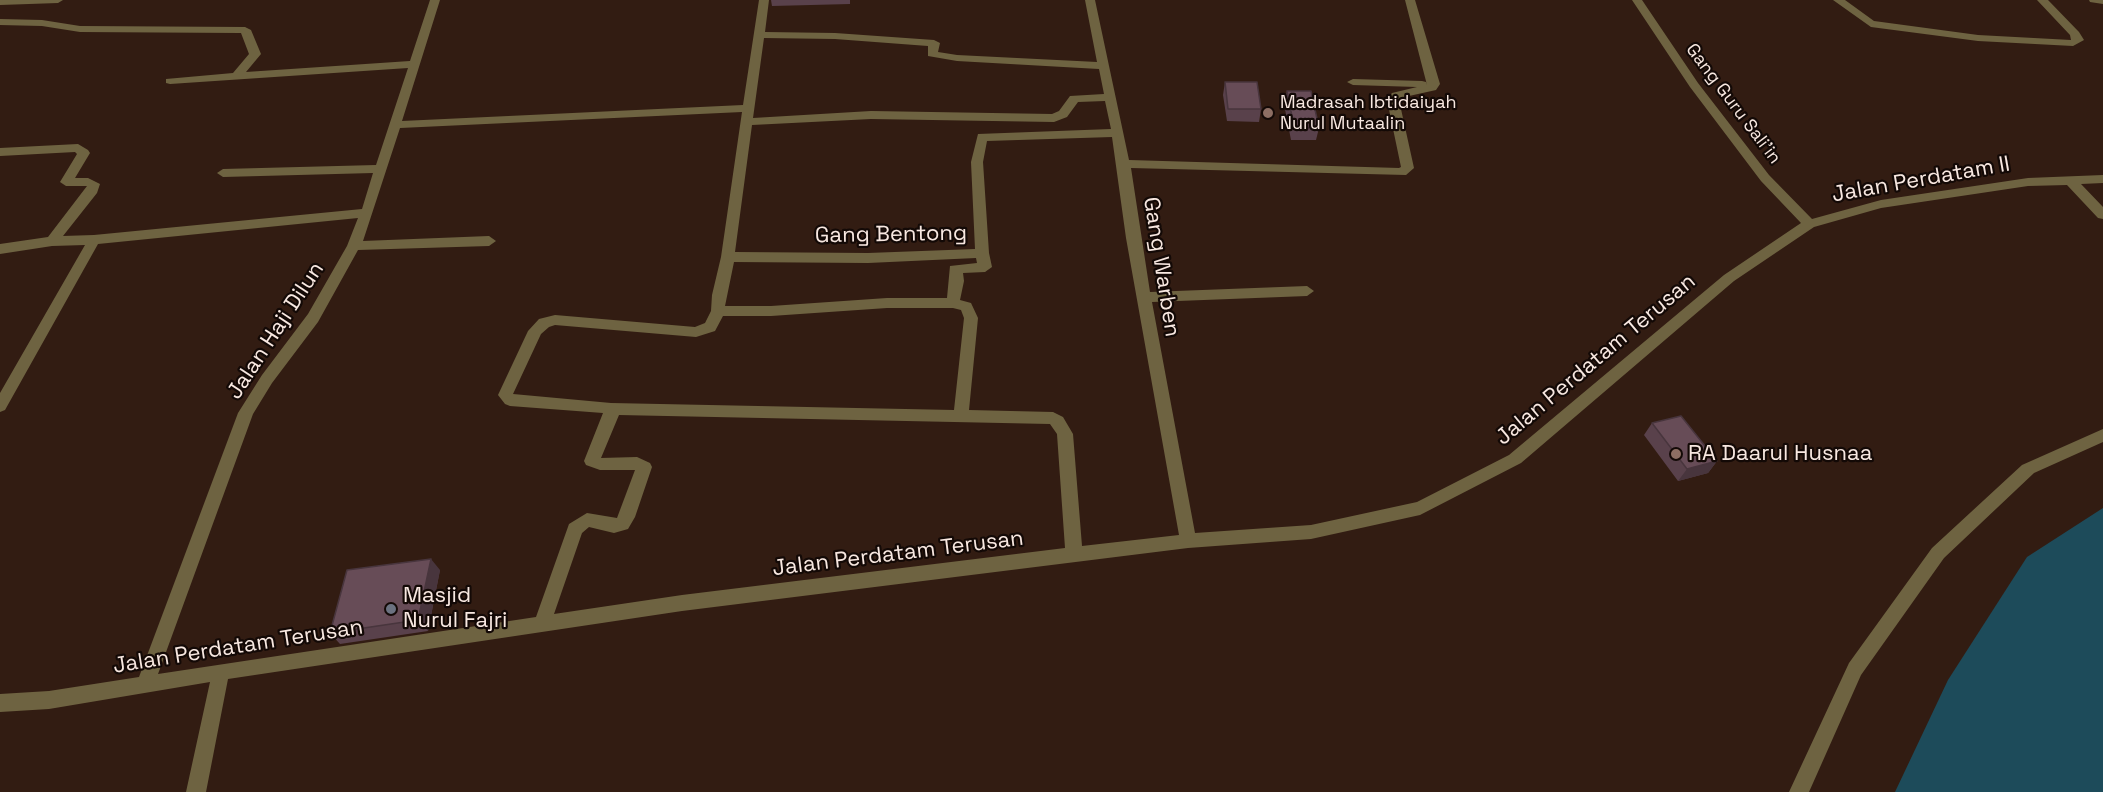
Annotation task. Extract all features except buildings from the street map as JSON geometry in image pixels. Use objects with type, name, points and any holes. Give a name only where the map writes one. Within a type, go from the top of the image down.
[{"type":"street","points":[[0,2],[58,0]]},
{"type":"street","name":"Jalan Haji Dilun","points":[[145,684],[246,413],[267,379],[313,318],[354,246],[367,213],[435,0]]},
{"type":"street","points":[[764,0],[728,257],[718,311],[710,327],[696,332],[555,321],[544,323],[535,331],[506,398],[610,409],[1048,417],[1058,421],[1065,434],[1074,554]]},
{"type":"street","name":"Gang Warben","points":[[1090,0],[1124,164],[1144,297],[1188,542]]},
{"type":"street","points":[[1410,0],[1434,84]]},
{"type":"street","name":"Gang Guru Sali'in","points":[[1637,0],[1694,85],[1732,136],[1765,178],[1809,224]]},
{"type":"street","points":[[1838,0],[1871,24],[1978,38],[2073,43],[2078,40],[2042,0]]},
{"type":"street","points":[[2094,0],[2103,1]]},
{"type":"street","points":[[0,22],[42,23],[80,28],[246,30],[255,54],[237,76]]},
{"type":"street","points":[[758,35],[835,36],[934,43],[932,54],[957,58],[1105,66]]},
{"type":"street","points":[[170,81],[415,64]]},
{"type":"street","points":[[1353,82],[1434,84]]},
{"type":"street","points":[[1124,164],[1402,172],[1408,168],[1393,100],[1396,95],[1432,88],[1434,84]]},
{"type":"street","points":[[395,125],[747,115],[1054,118],[1063,114],[1074,99],[1111,97]]},
{"type":"street","name":"Gang Bentong","points":[[728,257],[868,258],[982,253],[977,162],[982,137],[1118,133]]},
{"type":"street","points":[[0,152],[78,148],[84,153],[66,182],[94,184],[52,241]]},
{"type":"street","points":[[223,174],[381,170]]},
{"type":"street","points":[[2069,179],[2103,215]]},
{"type":"street","name":"Jalan Perdatam II","points":[[1729,278],[1809,224],[1881,204],[2028,182],[2103,179]]},
{"type":"street","points":[[0,249],[52,241],[94,240],[367,213]]},
{"type":"street","points":[[0,406],[94,240]]},
{"type":"street","points":[[354,246],[489,241]]},
{"type":"street","points":[[953,303],[957,281],[955,269],[985,267],[982,253]]},
{"type":"street","name":"Jalan Perdatam Terusan","points":[[0,704],[49,700],[221,671],[682,603],[1074,554],[1311,532],[1420,508],[1515,459],[1729,278]]},
{"type":"street","points":[[1144,297],[1307,291]]},
{"type":"street","points":[[718,311],[771,311],[887,303],[953,303],[966,307],[971,318],[961,416]]},
{"type":"street","points":[[542,625],[574,529],[587,520],[614,526],[622,524],[627,517],[644,467],[637,464],[600,464],[592,461],[611,416],[610,409]]},
{"type":"street","points":[[1799,792],[1855,669],[1938,553],[2028,469],[2103,435]]},
{"type":"street","points":[[196,792],[221,671]]},
{"type":"water","points":[[2103,508],[2103,792],[1895,792],[1948,680],[2027,557]]},
{"type":"place","name":"Madrasah Ibtidaiyah Nurul Mutaalin","points":[[1268,113]]},
{"type":"place","name":"RA Daarul Husnaa","points":[[1676,454]]},
{"type":"place","name":"Masjid Nurul Fajri","points":[[391,609]]}]
